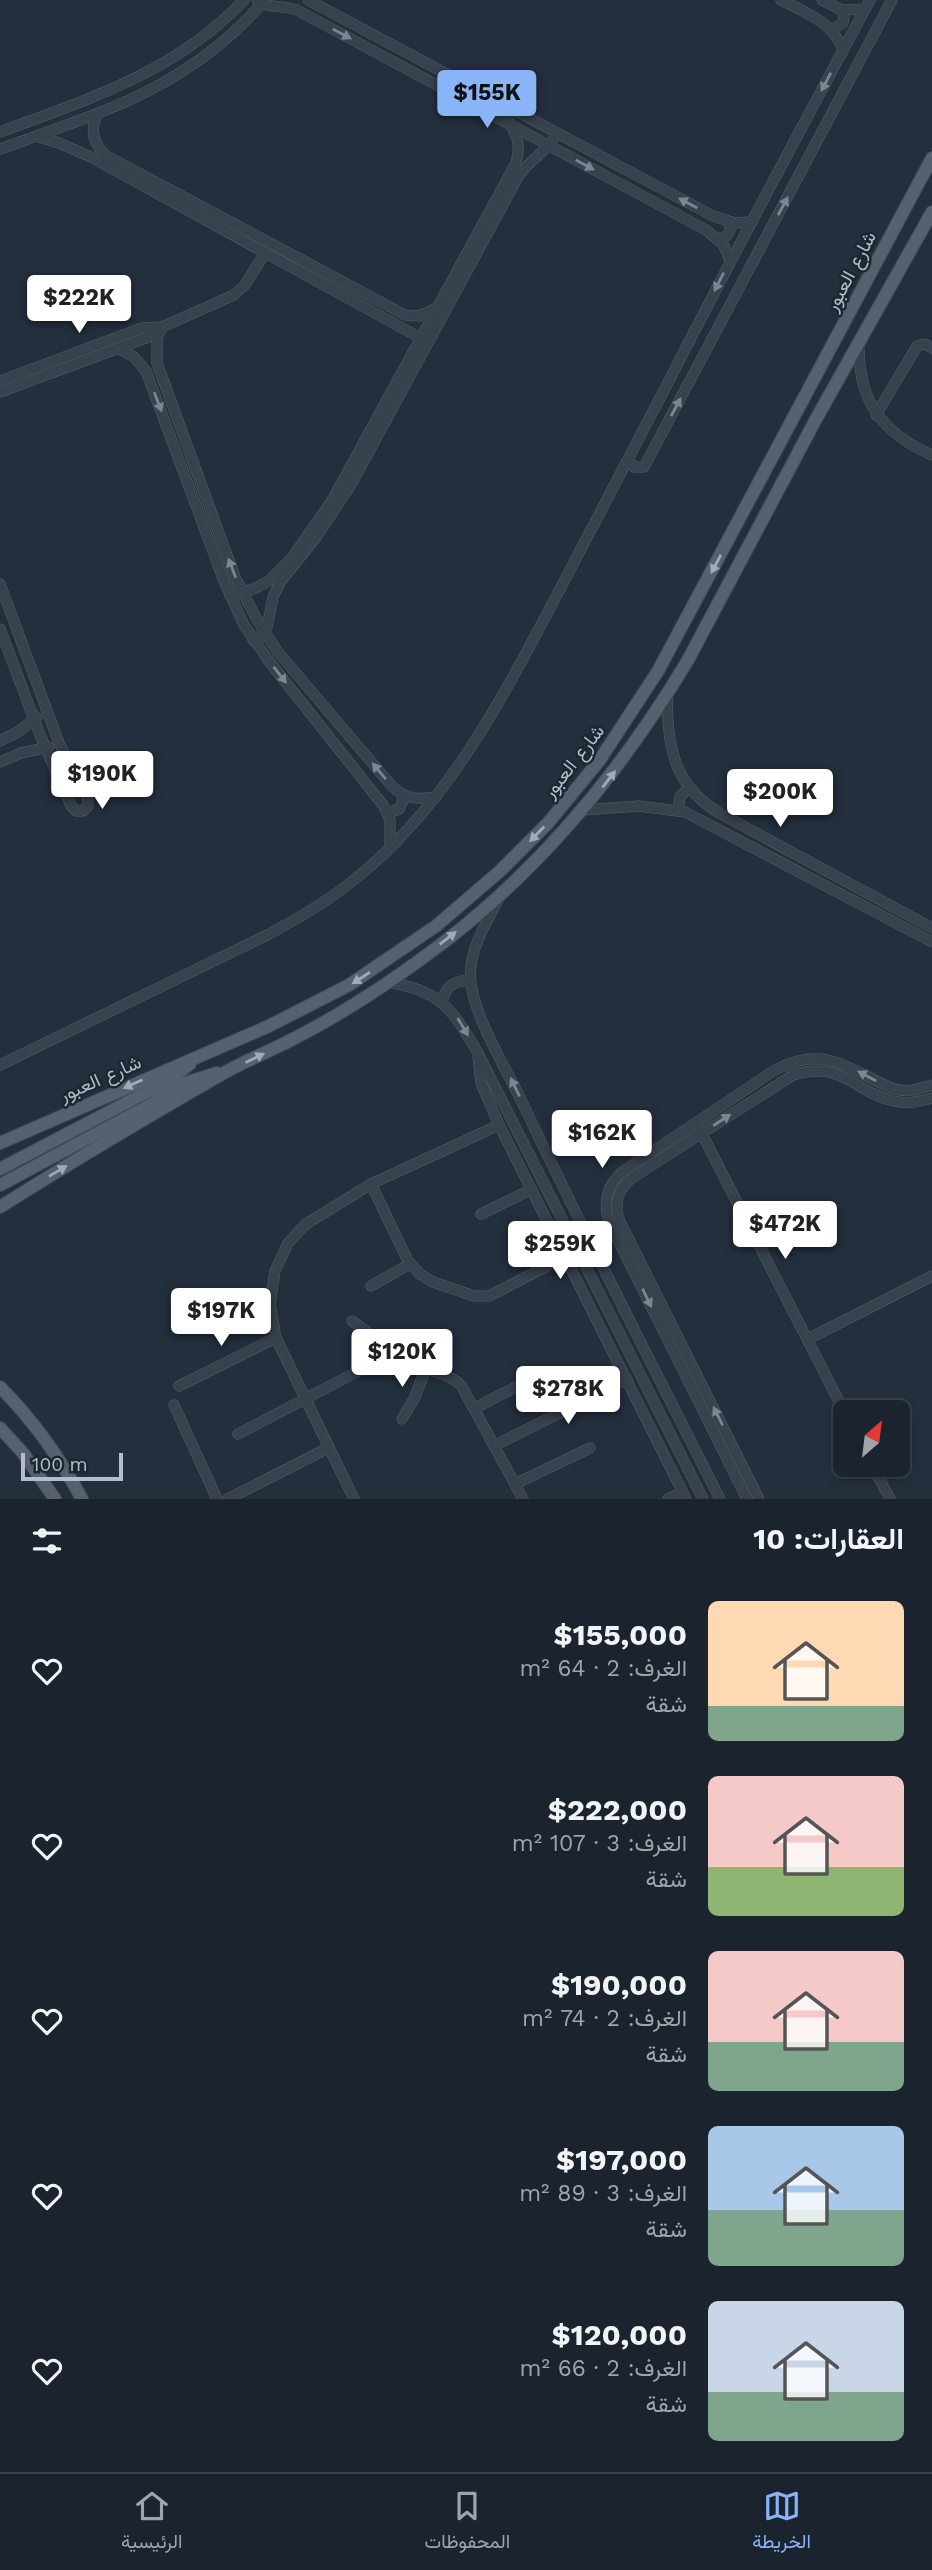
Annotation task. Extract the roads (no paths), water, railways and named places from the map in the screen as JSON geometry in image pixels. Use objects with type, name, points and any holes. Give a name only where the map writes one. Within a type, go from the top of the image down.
[{"type":"main road","name":"شارع العبور","points":[[0,1143],[285,1019],[372,971],[456,910],[524,848],[557,813],[599,761],[658,671],[932,158]]},
{"type":"main road","name":"شارع العبور","points":[[0,1207],[225,1073],[295,1038],[386,982],[448,939],[501,895],[543,854],[618,767],[667,696],[932,212]]},
{"type":"main road","points":[[285,1019],[295,1038]]},
{"type":"main road","points":[[0,1169],[166,1082],[201,1055]]},
{"type":"main road","points":[[0,1185],[141,1110],[182,1084],[198,1077],[225,1073]]},
{"type":"main road","points":[[0,1387],[52,1448],[82,1499]]},
{"type":"main road","points":[[0,1428],[23,1453],[55,1499]]},
{"type":"street","points":[[0,132],[107,92],[174,58],[204,37],[244,0]]},
{"type":"street","points":[[308,0],[713,216],[728,222],[752,222]]},
{"type":"street","points":[[781,0],[832,29],[843,50]]},
{"type":"street","points":[[822,0],[842,10],[853,12],[868,5]]},
{"type":"street","points":[[628,460],[634,467],[644,467],[892,0]]},
{"type":"street","points":[[0,149],[113,109],[148,93],[214,50],[261,1],[284,3],[706,229],[717,239],[730,260]]},
{"type":"street","points":[[0,1065],[294,920],[352,882],[390,847],[436,797],[482,729],[535,636],[730,260],[868,5]]},
{"type":"street","points":[[315,20],[322,8]]},
{"type":"street","points":[[832,29],[843,23],[842,10]]},
{"type":"street","points":[[368,48],[375,36]]},
{"type":"street","points":[[204,37],[214,50]]},
{"type":"street","points":[[174,58],[183,72]]},
{"type":"street","points":[[107,92],[113,109]]},
{"type":"street","points":[[253,640],[264,632],[276,590],[284,576],[335,510],[511,182],[519,153],[517,136],[508,118],[510,109]]},
{"type":"street","points":[[97,115],[93,129],[96,144],[115,166]]},
{"type":"street","points":[[425,340],[438,307],[511,182],[531,159],[549,145],[556,133]]},
{"type":"street","points":[[36,136],[115,166],[225,226],[405,315],[426,315],[438,307]]},
{"type":"street","points":[[789,152],[807,162]]},
{"type":"street","points":[[519,153],[526,154],[531,159]]},
{"type":"street","points":[[717,239],[729,234],[728,222]]},
{"type":"street","points":[[225,226],[265,253],[425,340]]},
{"type":"street","points":[[0,392],[120,349],[234,295],[245,285],[265,253]]},
{"type":"street","points":[[162,327],[157,339],[157,363],[218,532],[242,591],[264,632],[277,651],[391,785],[402,794],[419,799],[436,797]]},
{"type":"street","points":[[0,381],[142,328],[162,327]]},
{"type":"street","points":[[859,343],[862,379],[876,415],[902,440],[932,455]]},
{"type":"street","points":[[876,415],[917,346],[923,344],[932,348]]},
{"type":"street","points":[[120,349],[138,361],[146,371],[230,596],[253,640],[387,813],[391,828],[390,847]]},
{"type":"street","points":[[138,361],[146,355],[156,355]]},
{"type":"street","points":[[173,440],[185,436]]},
{"type":"street","points":[[640,436],[653,449]]},
{"type":"street","points":[[230,596],[257,589],[292,558],[371,440]]},
{"type":"street","points":[[190,487],[201,483]]},
{"type":"street","points":[[207,536],[218,532]]},
{"type":"street","points":[[269,581],[276,590]]},
{"type":"street","points":[[0,584],[59,743],[88,799],[88,806],[83,811],[72,809],[33,719],[0,629]]},
{"type":"street","points":[[667,696],[670,748],[688,787],[702,801],[721,814],[932,928]]},
{"type":"street","points":[[0,762],[24,741],[33,719],[47,713]]},
{"type":"street","points":[[0,741],[24,741],[46,748],[59,743]]},
{"type":"street","points":[[678,810],[680,797],[688,787]]},
{"type":"street","points":[[387,813],[399,809],[403,801],[402,794]]},
{"type":"street","points":[[583,810],[628,806],[678,810],[695,816],[932,942]]},
{"type":"street","points":[[501,895],[475,948],[470,981],[477,1008],[720,1499]]},
{"type":"street","points":[[442,1002],[451,985],[470,981]]},
{"type":"street","points":[[386,982],[418,989],[442,1002],[458,1018],[704,1499]]},
{"type":"street","points":[[478,1053],[481,1083],[499,1125],[684,1495],[668,1499]]},
{"type":"street","points":[[699,1128],[775,1070],[802,1059],[836,1061],[895,1089],[914,1090],[932,1085]]},
{"type":"street","points":[[747,1499],[729,1451],[631,1254],[606,1213],[606,1197],[610,1186],[625,1170],[787,1077],[807,1072],[838,1075],[891,1101],[906,1103],[932,1098]]},
{"type":"street","points":[[354,1499],[276,1338],[270,1311],[271,1287],[288,1243],[306,1224],[371,1184],[499,1125]]},
{"type":"street","points":[[699,1128],[838,1400]]},
{"type":"street","points":[[371,1184],[410,1264],[433,1282],[484,1297],[498,1293],[565,1257]]},
{"type":"street","points":[[481,1214],[532,1189]]},
{"type":"street","points":[[371,1286],[410,1264]]},
{"type":"street","points":[[807,1339],[932,1276]]},
{"type":"street","points":[[352,1321],[374,1337],[380,1363]]},
{"type":"street","points":[[179,1386],[276,1338]]},
{"type":"street","points":[[238,1434],[370,1365],[407,1365],[458,1382],[475,1408],[523,1499]]},
{"type":"street","points":[[402,1419],[415,1397],[425,1370]]},
{"type":"street","points":[[475,1408],[535,1377]]},
{"type":"street","points":[[494,1446],[627,1379]]},
{"type":"street","points":[[174,1405],[217,1499]]},
{"type":"street","points":[[228,1499],[328,1448]]},
{"type":"street","points":[[515,1484],[590,1448]]},
{"type":"street","points":[[729,1451],[760,1499]]},
{"type":"street","points":[[878,1477],[890,1499]]}]
